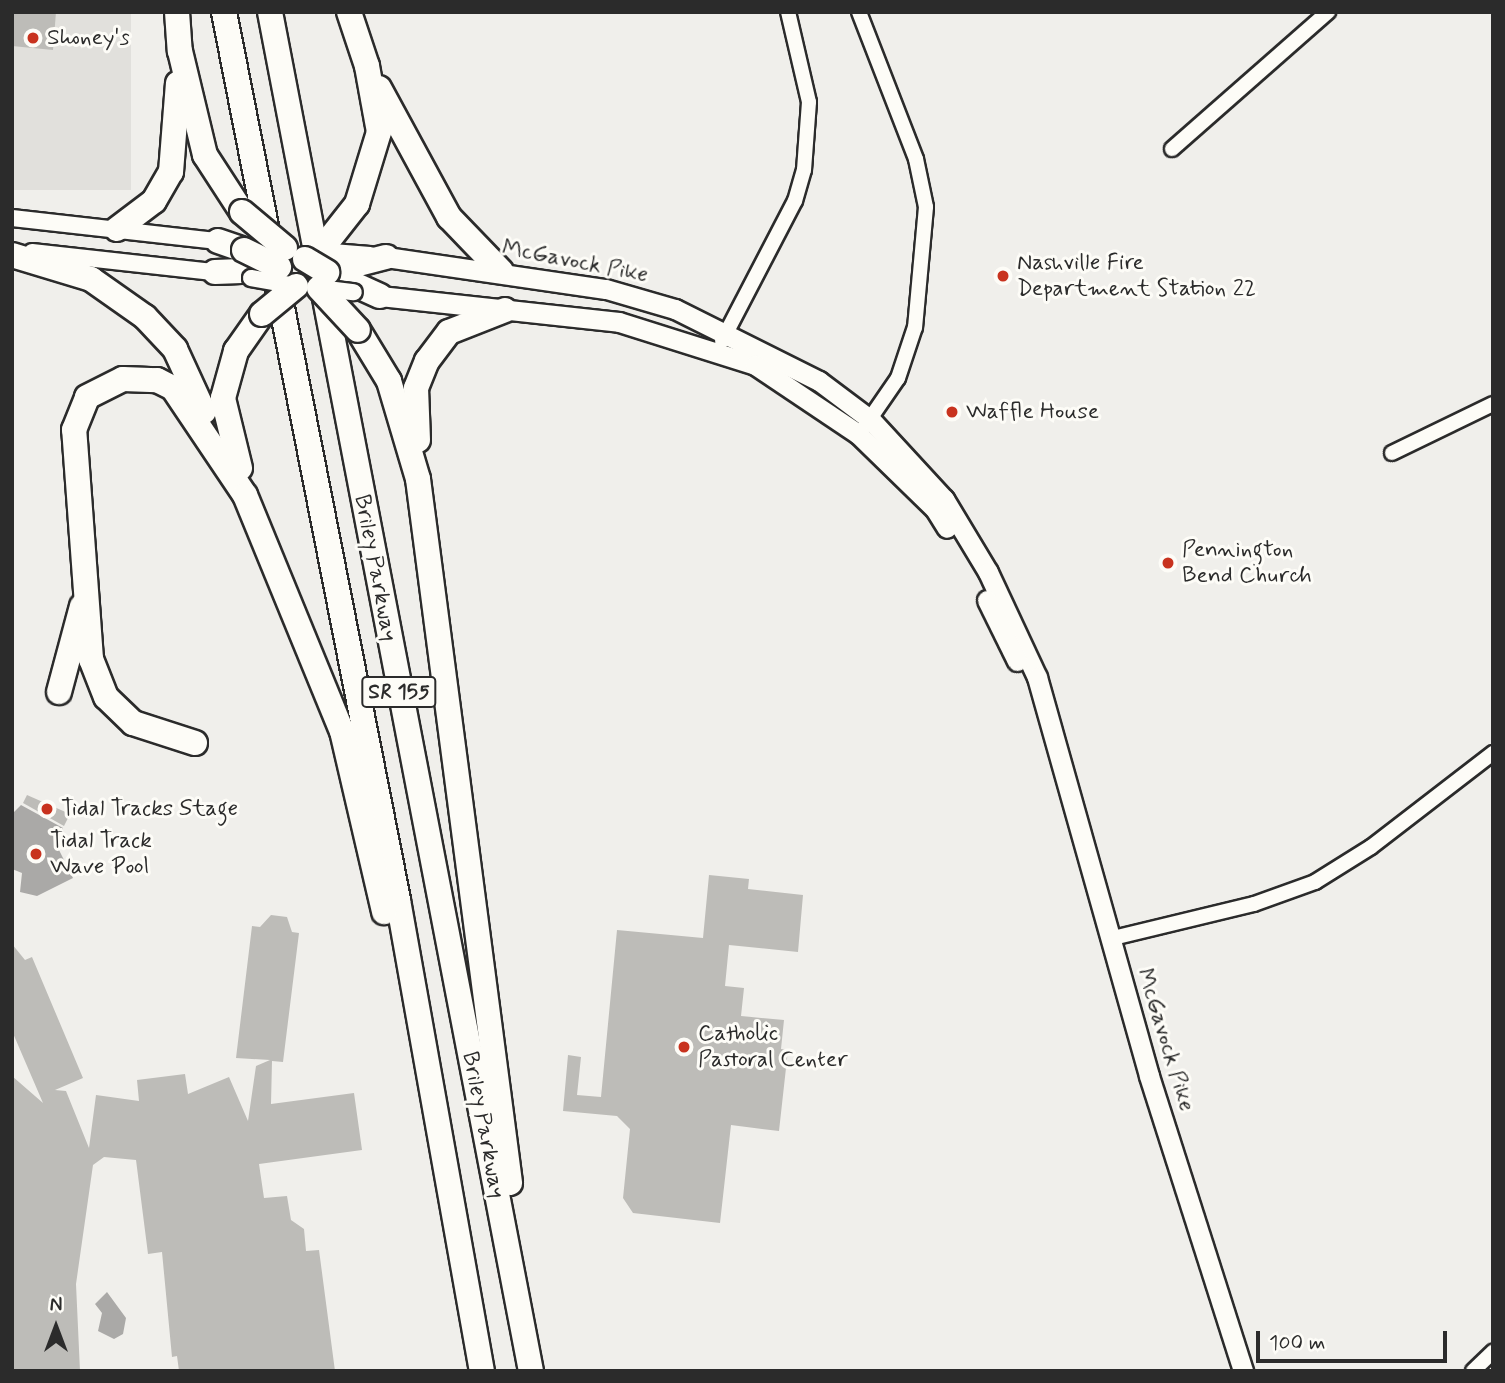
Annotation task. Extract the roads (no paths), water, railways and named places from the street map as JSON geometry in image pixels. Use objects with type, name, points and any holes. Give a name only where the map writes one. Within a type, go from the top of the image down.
[{"type":"highway","points":[[117,229],[154,201],[171,172],[180,51],[177,12]]},
{"type":"highway","name":"Briley Parkway","points":[[224,12],[388,846],[482,1371]]},
{"type":"highway","name":"Briley Parkway","points":[[270,12],[531,1371]]},
{"type":"highway","points":[[244,495],[223,398],[236,351],[262,314],[320,270],[341,228],[357,204],[379,132],[367,66],[349,12]]},
{"type":"highway","points":[[180,51],[205,155],[242,212],[320,270],[380,296]]},
{"type":"highway","points":[[367,66],[450,217],[501,271]]},
{"type":"highway","points":[[218,241],[247,261]]},
{"type":"highway","points":[[12,253],[91,279],[145,317],[176,349],[210,437]]},
{"type":"highway","points":[[215,272],[247,261],[320,270],[386,257]]},
{"type":"highway","points":[[320,270],[389,382],[418,479]]},
{"type":"highway","points":[[505,310],[449,332],[427,361],[416,388],[418,479],[537,1371]]},
{"type":"highway","points":[[195,743],[133,723],[106,696],[91,659],[74,430],[87,397],[122,379],[157,380],[186,401],[210,437],[244,495],[342,731],[444,1168]]},
{"type":"highway","points":[[59,692],[86,593]]},
{"type":"main road","name":"McGavock Pike","points":[[386,257],[501,271],[606,289],[727,333],[819,381],[864,427],[935,509],[976,575],[1045,722],[1243,1371]]},
{"type":"main road","points":[[380,296],[619,322],[716,351],[784,382],[864,427]]},
{"type":"street","points":[[716,351],[795,201],[804,170],[809,102],[788,12]]},
{"type":"street","points":[[859,12],[916,159],[926,207],[915,327],[898,378],[864,427]]},
{"type":"street","points":[[1172,149],[1328,12]]},
{"type":"street","points":[[12,219],[218,241]]},
{"type":"street","points":[[12,253],[215,272]]},
{"type":"street","points":[[1392,453],[1493,404]]},
{"type":"street","points":[[1110,940],[1254,904],[1315,882],[1371,847],[1493,753]]},
{"type":"street","points":[[1473,1371],[1493,1352]]},
{"type":"place","name":"Shoney's","points":[[33,38]]},
{"type":"place","name":"Nashville Fire Department Station 22","points":[[1003,276]]},
{"type":"place","name":"Waffle House","points":[[952,412]]},
{"type":"place","name":"Pennington Bend Church","points":[[1168,563]]},
{"type":"place","name":"Tidal Tracks Stage","points":[[47,809]]},
{"type":"place","name":"Tidal Track Wave Pool","points":[[36,854]]},
{"type":"place","name":"Catholic Pastoral Center","points":[[684,1047]]}]
